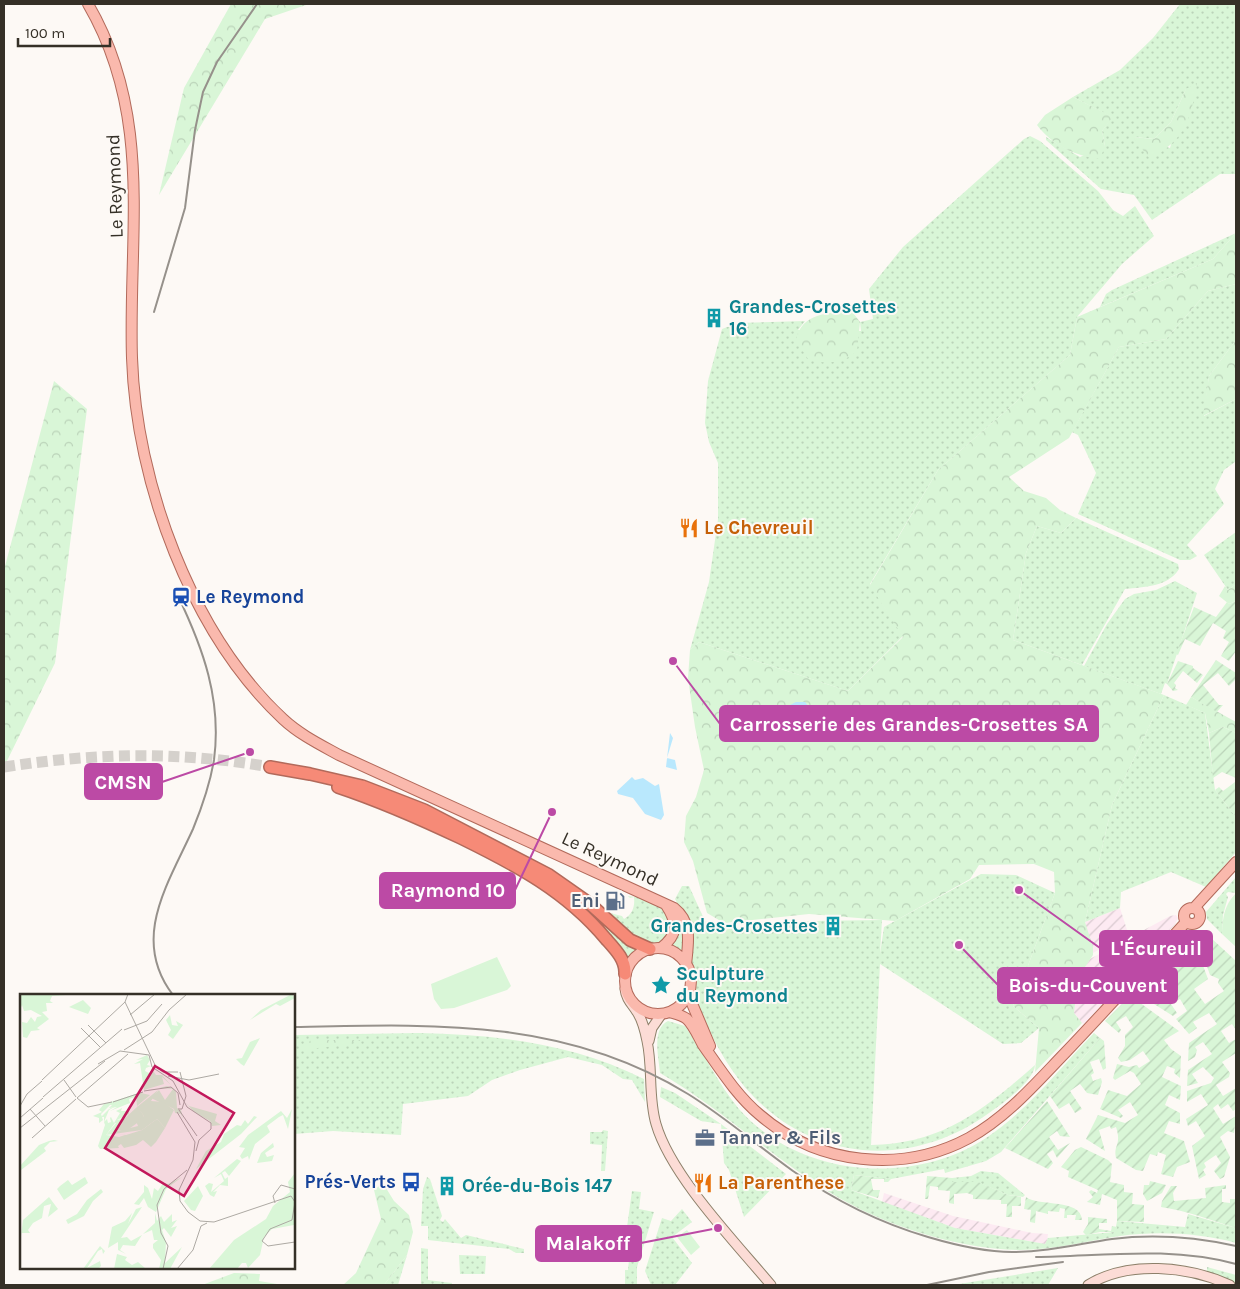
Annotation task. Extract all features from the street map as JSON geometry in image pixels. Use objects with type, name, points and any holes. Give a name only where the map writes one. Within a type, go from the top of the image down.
[{"type":"highway","points":[[625,974],[625,965],[618,954],[586,916],[557,892],[527,872],[435,826],[376,800],[270,768],[310,774],[362,786],[424,810],[549,875],[589,903],[630,940],[656,949]]},
{"type":"main road","name":"Le Reymond","points":[[88,4],[114,59],[129,117],[135,191],[132,358],[140,437],[156,501],[173,548],[193,592],[222,643],[268,704],[305,737],[338,755],[676,910],[686,924],[689,938],[686,965]]},
{"type":"main road","points":[[1197,910],[1236,862]]},
{"type":"main road","points":[[1197,910],[1236,868]]},
{"type":"main road","points":[[665,905],[674,918],[676,928],[672,938],[656,949],[636,956],[625,974],[625,989],[628,999],[643,1024],[648,1046],[654,1113],[659,1132],[673,1162],[700,1198],[772,1285]]},
{"type":"main road","points":[[625,989],[640,1009],[649,1014],[665,1013],[688,1020],[734,1088],[753,1109],[779,1129],[802,1143],[839,1156],[868,1160],[899,1159],[928,1154],[970,1137],[1020,1099],[1186,922],[1184,913],[1189,908],[1197,910]]},
{"type":"main road","points":[[648,1046],[652,1028],[665,1013],[683,1003],[688,994],[691,979],[686,965],[673,952],[656,949]]},
{"type":"main road","points":[[688,994],[716,1061]]},
{"type":"main road","points":[[1088,1285],[1106,1275],[1130,1270],[1200,1274],[1230,1285]]},
{"type":"shaded area","points":[[1120,908],[1128,933],[1093,953],[1085,922]]},
{"type":"shaded area","points":[[1176,915],[1178,918],[1175,924],[1084,1024],[1082,1023],[1074,1013],[1076,995],[1085,967],[1090,959],[1170,916]]},
{"type":"shaded area","points":[[884,1193],[953,1216],[1032,1233],[1048,1234],[1047,1241],[1045,1244],[955,1228],[882,1202]]},
{"type":"green space","points":[[231,4],[309,4],[265,19],[159,195],[184,88]]},
{"type":"green space","points":[[1180,4],[1236,4],[1236,174],[1220,174],[1152,220],[1134,195],[1101,189],[1046,140],[1046,137],[1080,157],[1105,146],[1102,131],[1112,117],[1073,97],[1120,70],[1153,38]],"holes":[[[1186,89],[1170,148],[1134,137],[1154,139],[1171,122]]]},
{"type":"green space","points":[[1197,83],[1192,108],[1184,128],[1171,144],[1150,159],[1133,137],[1154,139],[1171,122],[1186,89]]},
{"type":"green space","points":[[1073,97],[1113,117],[1102,131],[1105,146],[1100,159],[1073,152],[1057,144],[1037,125],[1045,115]]},
{"type":"green space","points":[[1030,136],[1040,141],[1098,191],[1113,210],[1123,216],[1135,206],[1154,236],[1122,264],[1077,317],[1070,355],[938,470],[870,584],[903,636],[848,691],[699,642],[690,650],[709,582],[718,519],[718,463],[709,442],[705,423],[708,381],[722,329],[738,323],[805,321],[798,330],[861,331],[860,322],[873,319],[869,289],[903,247],[1024,139]]},
{"type":"green space","points":[[1236,233],[1213,259],[1100,307],[1106,294],[1112,290]]},
{"type":"green space","points":[[1236,233],[1236,284],[1208,291],[1166,339],[1119,347],[1069,438],[1009,477],[1024,491],[1046,498],[1060,510],[1076,518],[1061,533],[1037,526],[1026,553],[1013,640],[1164,695],[1112,805],[1085,922],[1093,947],[1093,955],[1085,967],[1076,995],[1074,1013],[1082,1023],[1035,1072],[1039,1028],[1013,1006],[1055,893],[1054,872],[1034,864],[979,865],[970,879],[895,921],[809,914],[724,923],[707,913],[693,861],[684,842],[686,816],[696,797],[704,770],[688,678],[690,650],[699,642],[848,691],[903,637],[870,585],[938,470],[1070,355],[1077,317],[1213,259]]},
{"type":"green space","points":[[1236,284],[1236,340],[1209,376],[1204,416],[1236,399],[1235,462],[1224,470],[1215,489],[1224,504],[1187,545],[1197,556],[1190,560],[1180,560],[1078,514],[1096,473],[1078,435],[1072,432],[1119,347],[1166,339],[1208,291]]},
{"type":"green space","points":[[851,310],[860,322],[857,351],[846,359],[834,362],[827,363],[808,359],[796,340],[804,324],[817,316]]},
{"type":"green space","points":[[1236,340],[1236,399],[1203,416],[1209,376]]},
{"type":"green space","points":[[54,381],[87,409],[55,663],[4,767],[4,570]]},
{"type":"green space","points":[[1076,518],[1178,564],[1179,569],[1162,583],[1148,587],[1125,589],[1082,665],[1013,640],[1026,553],[1037,526],[1061,533]]},
{"type":"green space","points":[[1236,532],[1236,584],[1228,590],[1204,555]]},
{"type":"green space","points":[[1175,581],[1197,593],[1167,684],[1165,683],[1161,694],[1084,666],[1107,624],[1125,599],[1134,594],[1156,590]]},
{"type":"green space","points":[[1236,584],[1236,601],[1229,604],[1219,596],[1225,586],[1228,590]]},
{"type":"green space","points":[[1236,601],[1236,651],[1229,661],[1221,656],[1229,642],[1223,638],[1226,631],[1213,623],[1200,646],[1185,639],[1178,655],[1176,654],[1194,607],[1216,617],[1227,602],[1229,604]]},
{"type":"green space","points":[[1216,660],[1236,673],[1236,679],[1229,686],[1218,673],[1203,685],[1219,705],[1223,705],[1217,712],[1191,697]]},
{"type":"green space","points":[[1178,661],[1193,666],[1203,675],[1197,683],[1183,671],[1174,683],[1176,685],[1175,688],[1178,690],[1173,691],[1167,684]]},
{"type":"green space","points":[[1164,695],[1205,713],[1215,790],[1236,817],[1236,852],[1206,887],[1171,872],[1121,892],[1120,908],[1085,922],[1112,805]]},
{"type":"green space","points":[[1191,697],[1236,722],[1236,733],[1223,727],[1209,733],[1205,713],[1186,705]]},
{"type":"green space","points":[[1223,727],[1236,733],[1236,778],[1222,772],[1213,778],[1209,733]]},
{"type":"green space","points":[[1235,782],[1236,817],[1215,790],[1219,787],[1223,791]]},
{"type":"green space","points":[[981,874],[1016,875],[1055,893],[1013,1006],[1039,1028],[1021,1043],[1003,1044],[880,964],[871,1145],[896,1143],[919,1138],[961,1122],[998,1096],[1035,1065],[1029,1078],[1023,1085],[995,1109],[960,1131],[930,1143],[899,1149],[868,1150],[837,1146],[808,1135],[780,1119],[754,1097],[729,1066],[698,1007],[695,970],[691,961],[692,929],[675,899],[682,886],[689,886],[705,921],[720,930],[811,921],[882,920],[880,954],[884,927]]},
{"type":"green space","points":[[1236,877],[1236,893],[1228,892],[1226,894],[1228,897],[1223,915],[1222,934],[1207,919],[1206,912]]},
{"type":"green space","points":[[547,878],[578,899],[639,951],[628,961]]},
{"type":"green space","points":[[1236,893],[1236,947],[1222,934],[1225,912],[1229,902]]},
{"type":"green space","points":[[628,896],[644,898],[665,910],[674,927],[661,943],[653,944],[639,940],[620,925],[610,913],[622,916],[624,919],[630,915],[634,907],[634,897],[630,898]]},
{"type":"green space","points":[[678,919],[684,926],[684,956],[668,947]]},
{"type":"green space","points":[[1196,931],[1203,934],[1196,947],[1208,979],[1194,989],[1205,1004],[1224,991],[1218,983],[1219,979],[1210,975],[1201,949],[1210,937],[1236,961],[1236,1030],[1232,1024],[1221,1031],[1229,1043],[1236,1039],[1236,1053],[1222,1062],[1230,1073],[1229,1077],[1216,1085],[1223,1096],[1236,1088],[1236,1109],[1233,1111],[1228,1104],[1221,1109],[1218,1104],[1213,1108],[1223,1124],[1236,1116],[1234,1133],[1228,1131],[1220,1137],[1230,1157],[1224,1177],[1220,1179],[1214,1171],[1221,1163],[1216,1155],[1204,1163],[1206,1167],[1203,1170],[1206,1175],[1199,1179],[1192,1146],[1205,1136],[1196,1121],[1188,1126],[1186,1119],[1208,1105],[1201,1094],[1187,1102],[1187,1091],[1211,1083],[1214,1078],[1203,1067],[1192,1074],[1198,1083],[1187,1086],[1188,1070],[1212,1054],[1203,1042],[1195,1047],[1197,1050],[1195,1057],[1188,1061],[1189,1043],[1217,1024],[1209,1013],[1193,1022],[1197,1028],[1189,1034],[1176,1019],[1187,1011],[1180,999],[1171,1004],[1177,1013],[1173,1016],[1154,1004],[1155,997],[1168,989],[1162,980],[1175,959],[1169,953],[1186,935]]},
{"type":"green space","points":[[497,957],[511,986],[507,990],[454,1008],[441,1009],[434,999],[431,984]]},
{"type":"green space","points":[[1161,962],[1163,967],[1157,978],[1146,985],[1151,993],[1148,999],[1140,992],[1139,986]]},
{"type":"green space","points":[[1132,997],[1179,1031],[1164,1040],[1171,1049],[1181,1056],[1180,1078],[1174,1073],[1175,1069],[1167,1066],[1162,1077],[1181,1086],[1180,1100],[1169,1095],[1165,1105],[1180,1113],[1180,1124],[1169,1121],[1164,1133],[1184,1141],[1190,1162],[1177,1167],[1173,1177],[1161,1174],[1166,1155],[1158,1152],[1157,1156],[1150,1154],[1143,1171],[1136,1170],[1116,1158],[1118,1133],[1116,1127],[1111,1129],[1110,1126],[1099,1130],[1105,1151],[1086,1139],[1098,1115],[1125,1123],[1138,1115],[1130,1102],[1118,1110],[1123,1116],[1121,1118],[1100,1109],[1108,1090],[1127,1096],[1141,1084],[1134,1073],[1130,1071],[1115,1080],[1113,1078],[1117,1064],[1129,1067],[1137,1065],[1139,1068],[1150,1061],[1143,1051],[1130,1060],[1121,1062],[1118,1058],[1125,1046],[1125,1035],[1133,1027],[1126,1016],[1116,1022],[1121,1030],[1119,1033],[1105,1021],[1128,998]]},
{"type":"green space","points":[[668,1021],[685,1026],[731,1099],[764,1132],[792,1149],[824,1161],[857,1167],[891,1168],[924,1164],[956,1154],[986,1138],[1029,1102],[1094,1033],[1100,1038],[1001,1152],[986,1161],[945,1173],[944,1169],[891,1179],[854,1175],[851,1190],[955,1228],[1045,1244],[1048,1238],[1115,1232],[1117,1221],[1185,1227],[1188,1214],[1236,1228],[1236,1243],[1193,1235],[1149,1234],[1120,1236],[1044,1249],[995,1249],[946,1240],[896,1225],[850,1204],[807,1178],[682,1086],[660,1073],[658,1037],[659,1031]]},
{"type":"green space","points":[[449,1034],[534,1043],[590,1057],[644,1079],[645,1102],[632,1080],[623,1079],[602,1065],[568,1057],[492,1080],[468,1096],[403,1104],[401,1135],[333,1131],[295,1134],[295,1035]]},
{"type":"green space","points":[[1100,1038],[1104,1041],[1106,1068],[1103,1070],[1099,1059],[1090,1062],[1094,1073],[1091,1075],[1093,1081],[1101,1078],[1102,1082],[1098,1095],[1087,1093],[1080,1084],[1070,1091],[1082,1109],[1075,1113],[1069,1103],[1059,1109],[1050,1096]]},
{"type":"green space","points":[[311,1040],[362,1040],[343,1045],[301,1050]]},
{"type":"green space","points":[[661,1087],[675,1093],[721,1124],[701,1121],[660,1097]]},
{"type":"green space","points":[[1047,1101],[1070,1137],[1060,1136],[1057,1131],[1049,1137],[1058,1150],[1070,1143],[1057,1158],[1053,1150],[1047,1154],[1053,1163],[1048,1169],[1005,1148]]},
{"type":"green space","points":[[721,1124],[786,1174],[744,1217],[729,1170],[724,1163]]},
{"type":"green space","points":[[603,1130],[608,1131],[605,1171],[601,1171],[602,1145],[590,1144],[590,1132],[602,1132]]},
{"type":"green space","points":[[1081,1147],[1108,1160],[1112,1164],[1110,1182],[1124,1185],[1124,1192],[1133,1193],[1132,1204],[1144,1205],[1144,1222],[1117,1221],[1117,1200],[1102,1194],[1100,1205],[1087,1202],[1093,1197],[1089,1192],[1091,1190],[1097,1193],[1098,1190],[1068,1177],[1069,1171],[1061,1167],[1075,1150]]},
{"type":"green space","points":[[981,1171],[998,1173],[1025,1195],[1023,1197],[1008,1195],[977,1182],[952,1182],[952,1178],[971,1176]]},
{"type":"green space","points":[[854,1175],[891,1179],[888,1182],[884,1182],[884,1179],[871,1179],[873,1190],[880,1190],[878,1198],[851,1190]]},
{"type":"green space","points":[[927,1176],[952,1178],[952,1182],[978,1182],[1008,1195],[1021,1197],[1021,1206],[1012,1206],[1012,1217],[1006,1217],[1007,1204],[1001,1204],[1001,1200],[973,1199],[973,1195],[967,1193],[954,1194],[954,1204],[949,1203],[950,1191],[938,1190],[938,1187],[930,1186],[928,1199],[925,1199]]},
{"type":"green space","points":[[427,1177],[430,1179],[442,1216],[440,1220],[443,1222],[445,1219],[461,1238],[466,1235],[524,1249],[524,1253],[516,1253],[509,1249],[428,1240],[428,1226],[421,1226],[423,1189]]},
{"type":"green space","points":[[1150,1181],[1166,1185],[1162,1193],[1147,1201],[1143,1194],[1144,1185],[1149,1185]]},
{"type":"green space","points":[[1226,1185],[1226,1189],[1222,1189],[1222,1202],[1230,1203],[1230,1199],[1236,1199],[1236,1228],[1190,1213],[1161,1207],[1162,1201],[1171,1186],[1177,1186],[1173,1193],[1174,1201],[1206,1198],[1205,1188]]},
{"type":"green space","points":[[379,1186],[386,1188],[394,1201],[409,1215],[413,1232],[407,1255],[384,1285],[343,1285],[356,1273],[381,1219],[374,1190]]},
{"type":"green space","points":[[632,1191],[641,1192],[639,1209],[654,1212],[637,1267],[637,1285],[625,1285],[625,1270],[628,1270],[632,1228],[627,1227]]},
{"type":"green space","points":[[1026,1197],[1040,1202],[1058,1204],[1075,1209],[1080,1213],[1082,1220],[1075,1220],[1076,1215],[1067,1215],[1067,1218],[1064,1218],[1065,1209],[1060,1208],[1059,1212],[1048,1211],[1048,1214],[1036,1211],[1035,1223],[1030,1222],[1031,1210],[1024,1209]]},
{"type":"green space","points":[[682,1209],[692,1222],[672,1237],[692,1263],[675,1285],[651,1285],[645,1271],[662,1218],[671,1221]]},
{"type":"green space","points":[[1088,1217],[1107,1219],[1107,1223],[1099,1223],[1099,1229],[1111,1231],[1112,1226],[1117,1227],[1116,1232],[1100,1232],[1086,1235],[1083,1232],[1088,1224]]},
{"type":"green space","points":[[687,1230],[700,1247],[691,1255],[677,1237]]},
{"type":"green space","points":[[421,1248],[428,1249],[428,1280],[452,1283],[451,1285],[421,1285]]},
{"type":"green space","points":[[407,1255],[398,1285],[384,1285]]},
{"type":"green space","points":[[459,1255],[486,1256],[485,1274],[460,1274]]},
{"type":"green space","points":[[1207,1267],[1236,1275],[1236,1284],[1207,1272]]},
{"type":"green space","points":[[1058,1268],[1048,1285],[953,1285]]},
{"type":"green space","points":[[234,1273],[260,1274],[259,1281],[283,1285],[202,1285]]},
{"type":"water","points":[[796,702],[805,702],[808,706],[807,712],[797,717],[790,714],[790,705]]},
{"type":"water","points":[[670,733],[673,738],[667,758]]},
{"type":"water","points":[[667,758],[675,760],[677,770],[666,767]]},
{"type":"water","points":[[632,777],[635,780],[643,778],[655,786],[659,784],[664,815],[661,820],[645,814],[633,798],[618,794],[617,791]]},
{"type":"tunnel","points":[[4,767],[71,759],[137,756],[203,758],[270,767]]},
{"type":"railway","points":[[154,312],[185,208],[195,130],[203,92],[217,62],[257,4]]},
{"type":"railway","points":[[172,994],[160,974],[154,953],[154,932],[164,891],[193,829],[205,795],[214,760],[216,738],[213,695],[208,675],[195,635],[178,596]]},
{"type":"railway","points":[[295,1027],[397,1026],[497,1031],[546,1039],[594,1051],[641,1069],[688,1094],[793,1171],[841,1201],[892,1225],[959,1245],[991,1251],[1025,1252],[1127,1237],[1158,1237],[1205,1240],[1236,1246]]},
{"type":"railway","points":[[1036,1257],[1136,1253],[1186,1255],[1236,1264]]},
{"type":"railway","points":[[927,1285],[989,1272],[1063,1262]]},
{"type":"place","name":"Grandes-Crosettes 16","points":[[714,318]]},
{"type":"place","name":"Le Chevreuil","points":[[689,528]]},
{"type":"place","name":"Le Reymond","points":[[181,597]]},
{"type":"place","name":"Carrosserie des Grandes-Crosettes SA","points":[[673,661]]},
{"type":"place","name":"CMSN","points":[[250,752]]},
{"type":"place","name":"Raymond 10","points":[[552,812]]},
{"type":"place","name":"L'Écureuil","points":[[1019,890]]},
{"type":"place","name":"Eni","points":[[615,901]]},
{"type":"place","name":"Grandes-Crosettes","points":[[833,926]]},
{"type":"place","name":"Bois-du-Couvent","points":[[959,945]]},
{"type":"place","name":"Sculpture du Reymond","points":[[661,985]]},
{"type":"place","name":"Tanner & Fils","points":[[705,1138]]},
{"type":"place","name":"Prés-Verts","points":[[411,1182]]},
{"type":"place","name":"La Parenthese","points":[[703,1183]]},
{"type":"place","name":"Orée-du-Bois 147","points":[[447,1186]]},
{"type":"place","name":"Malakoff","points":[[718,1228]]}]
